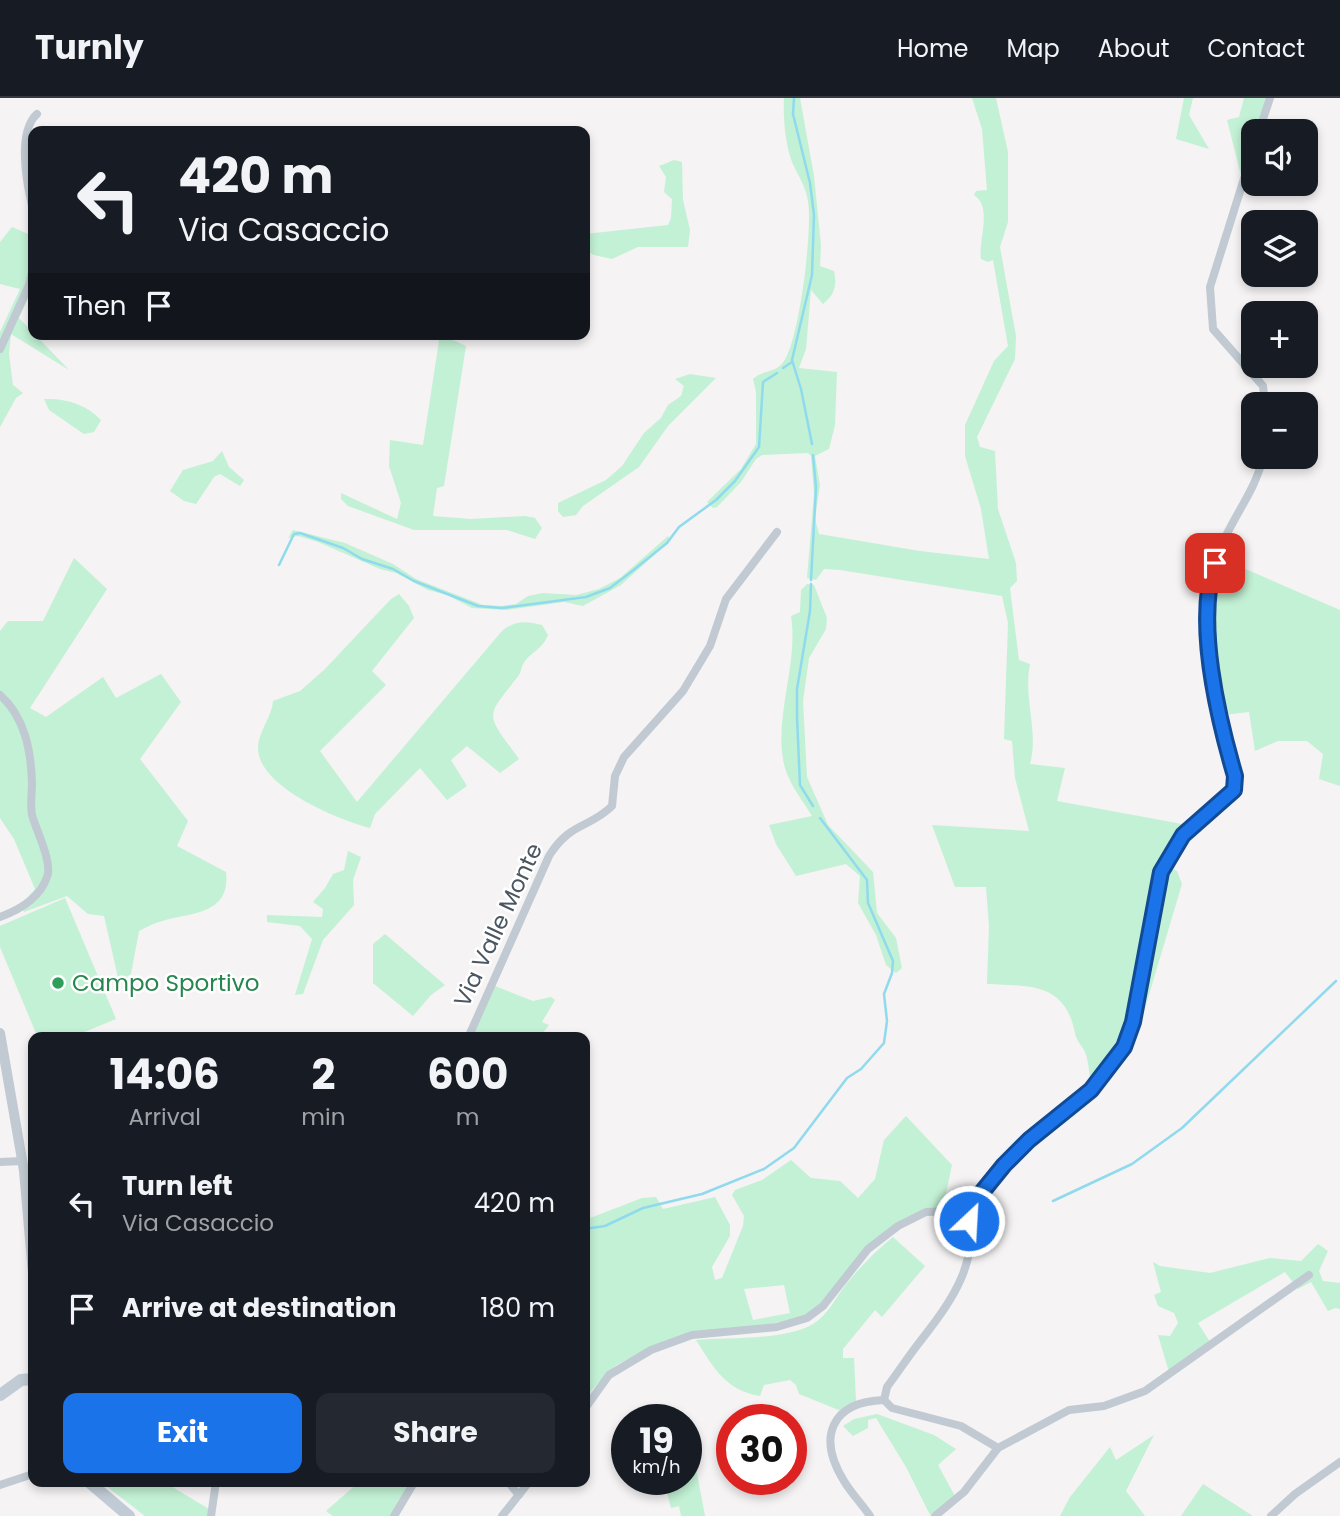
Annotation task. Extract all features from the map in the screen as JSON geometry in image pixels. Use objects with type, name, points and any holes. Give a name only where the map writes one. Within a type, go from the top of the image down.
[{"type":"main road","points":[[0,1395],[21,1380],[28,1379]]},
{"type":"main road","points":[[95,1487],[129,1516]]},
{"type":"street","points":[[1263,119],[1270,98]]},
{"type":"street","points":[[29,126],[37,114]]},
{"type":"street","points":[[28,129],[25,156],[28,188]]},
{"type":"street","points":[[1241,188],[1210,287],[1210,309],[1213,329],[1263,386],[1264,392]]},
{"type":"street","points":[[0,349],[28,285]]},
{"type":"street","points":[[590,1402],[609,1375],[651,1350],[692,1335],[777,1327],[807,1318],[823,1306],[868,1250],[898,1226],[926,1212],[956,1211],[974,1202],[1004,1165],[1029,1140],[1091,1090],[1124,1047],[1133,1022],[1161,872],[1183,835],[1234,790],[1235,776],[1215,690],[1208,601],[1210,578],[1220,548],[1260,469]]},
{"type":"street","name":"Via Valle Monte","points":[[471,1032],[549,856],[557,843],[573,828],[612,806],[615,776],[624,757],[683,691],[710,646],[726,599],[776,532]]},
{"type":"street","points":[[0,695],[18,713],[21,723],[31,765],[31,809],[48,874],[27,904],[0,917]]},
{"type":"street","points":[[0,1033],[22,1161],[28,1222]]},
{"type":"street","points":[[0,1162],[22,1161]]},
{"type":"street","points":[[884,1399],[887,1387],[944,1312],[963,1279],[971,1247],[967,1207]]},
{"type":"street","points":[[935,1516],[964,1492],[998,1448],[1069,1410],[1104,1406],[1145,1391],[1309,1275]]},
{"type":"street","points":[[884,1399],[892,1408],[973,1431],[998,1448]]},
{"type":"street","points":[[870,1516],[837,1468],[831,1452],[831,1433],[836,1418],[845,1409],[860,1402],[884,1399]]},
{"type":"street","points":[[1271,1516],[1295,1494],[1340,1462]]},
{"type":"street","points":[[0,1486],[28,1476]]},
{"type":"street","points":[[211,1516],[215,1487]]},
{"type":"street","points":[[394,1516],[411,1487]]},
{"type":"street","points":[[512,1487],[519,1495]]},
{"type":"street","points":[[502,1516],[525,1487]]},
{"type":"green space","points":[[784,98],[800,98],[814,176],[821,245],[820,266],[834,271],[835,276],[833,293],[823,304],[811,290],[806,349],[799,368],[837,372],[835,425],[829,449],[815,456],[820,485],[815,519],[819,534],[920,551],[989,559],[981,509],[965,456],[965,425],[994,361],[1008,346],[993,260],[988,262],[981,259],[984,216],[980,200],[974,195],[976,191],[987,190],[982,129],[972,98],[996,98],[1008,152],[1008,222],[1000,247],[1016,336],[1015,359],[977,437],[980,447],[995,451],[998,509],[1016,563],[1017,581],[1010,588],[1019,660],[1030,664],[1028,689],[1033,739],[1030,764],[1065,768],[1057,801],[1193,826],[1160,871],[1131,1019],[1122,1042],[1091,1085],[1085,1052],[1070,1017],[1054,996],[1032,987],[987,984],[989,926],[986,887],[955,887],[932,825],[1029,831],[1015,778],[1012,741],[1004,739],[1008,623],[1002,596],[840,570],[824,569],[816,580],[807,578],[814,494],[811,456],[808,453],[762,455],[717,507],[713,508],[707,502],[741,469],[756,444],[756,392],[753,379],[781,365],[788,354],[799,313],[809,216],[805,191],[788,147]]},
{"type":"green space","points":[[1184,98],[1193,98],[1189,115],[1209,149],[1176,139]]},
{"type":"green space","points":[[1244,98],[1267,98],[1260,119],[1241,119],[1241,175],[1227,120],[1239,117]]},
{"type":"green space","points":[[674,160],[682,162],[683,200],[690,230],[688,247],[638,247],[612,259],[590,253],[590,233],[668,225],[672,199],[664,192],[666,177],[659,166]]},
{"type":"green space","points":[[12,227],[28,234],[28,299],[19,318],[28,327],[28,340],[40,340],[69,370],[11,334],[9,354],[13,385],[23,393],[16,398],[0,427],[0,332],[20,289],[0,284],[0,242]]},
{"type":"green space","points":[[453,340],[466,346],[444,486],[437,488],[433,516],[471,519],[525,516],[535,518],[542,528],[535,539],[507,530],[414,530],[348,506],[341,499],[341,493],[397,519],[401,503],[389,466],[390,440],[423,445],[439,341]]},
{"type":"green space","points":[[690,374],[716,378],[668,426],[639,467],[583,506],[576,515],[563,517],[558,511],[558,503],[606,480],[622,466],[644,433],[661,418],[668,405],[681,396],[684,386],[675,379]]},
{"type":"green space","points":[[44,399],[75,403],[101,420],[94,432],[84,434],[49,410]]},
{"type":"green space","points":[[222,451],[229,467],[244,480],[240,486],[220,474],[214,477],[196,504],[184,501],[170,491],[183,470],[213,461]]},
{"type":"green space","points":[[293,530],[345,543],[393,564],[416,579],[483,605],[501,606],[516,604],[528,596],[543,593],[576,595],[599,589],[620,578],[668,536],[671,540],[621,585],[583,606],[564,602],[506,610],[472,608],[396,573],[380,569],[318,542],[298,536],[288,538]]},
{"type":"green space","points":[[74,558],[107,589],[30,708],[46,717],[103,677],[116,698],[161,674],[181,702],[140,759],[188,821],[177,846],[226,872],[226,887],[222,897],[214,905],[139,931],[131,974],[119,982],[104,916],[88,914],[67,896],[24,912],[20,906],[35,889],[14,839],[0,818],[0,631],[8,621],[43,621]]},
{"type":"green space","points":[[1220,558],[1340,610],[1340,786],[1319,779],[1323,754],[1307,741],[1278,741],[1255,751],[1249,712],[1224,715],[1214,669],[1209,621],[1212,586]]},
{"type":"green space","points":[[807,584],[814,585],[827,618],[826,629],[809,658],[803,701],[807,777],[828,825],[873,872],[877,913],[896,938],[902,968],[896,973],[886,965],[876,935],[858,903],[860,876],[846,864],[796,876],[776,844],[769,825],[812,816],[787,774],[782,750],[783,712],[792,654],[791,616],[800,612],[801,590]]},
{"type":"green space","points":[[399,594],[409,606],[414,618],[372,671],[386,685],[320,751],[357,802],[502,631],[516,623],[526,622],[542,625],[548,635],[523,664],[519,675],[495,708],[493,716],[499,732],[519,759],[500,773],[467,746],[451,760],[467,786],[447,800],[420,768],[375,814],[370,828],[339,818],[302,800],[285,788],[271,776],[262,762],[258,748],[273,701],[300,691]]},
{"type":"green space","points":[[348,851],[361,857],[353,880],[354,905],[323,940],[303,994],[295,995],[312,939],[300,926],[267,922],[267,915],[322,917],[323,909],[313,902],[333,874],[344,870]]},
{"type":"green space","points":[[1169,867],[1177,871],[1182,884],[1143,1015],[1137,1013],[1162,883]]},
{"type":"green space","name":"Campo Sportivo","points":[[65,898],[116,1019],[85,1032],[35,1032],[0,947],[0,926]]},
{"type":"green space","points":[[385,934],[445,985],[431,995],[413,1016],[373,983],[373,944]]},
{"type":"green space","points":[[495,986],[533,1001],[551,997],[555,1000],[542,1022],[549,1025],[544,1032],[475,1032]]},
{"type":"green space","points":[[906,1116],[952,1165],[943,1207],[921,1211],[891,1228],[824,1301],[802,1318],[652,1346],[615,1366],[590,1394],[590,1218],[642,1198],[656,1197],[663,1209],[715,1197],[730,1225],[730,1236],[712,1267],[715,1280],[722,1278],[743,1226],[744,1216],[732,1195],[735,1190],[762,1180],[791,1160],[811,1178],[840,1181],[858,1198],[875,1179],[884,1140]],"holes":[[[784,1285],[790,1313],[753,1320],[744,1289]]]},
{"type":"green space","points":[[893,1237],[925,1266],[882,1317],[875,1310],[843,1349],[843,1358],[854,1358],[856,1401],[841,1411],[799,1394],[796,1385],[790,1380],[764,1385],[760,1396],[738,1389],[722,1376],[696,1340],[772,1336],[813,1324],[827,1311],[858,1271]]},
{"type":"green space","points":[[1318,1244],[1328,1251],[1319,1271],[1323,1281],[1340,1283],[1340,1309],[1328,1311],[1311,1282],[1298,1289],[1285,1272],[1198,1323],[1210,1342],[1169,1372],[1158,1335],[1170,1336],[1178,1323],[1174,1313],[1158,1306],[1154,1295],[1161,1292],[1153,1262],[1160,1266],[1210,1273],[1270,1258],[1301,1261]]},
{"type":"green space","points":[[877,1414],[934,1435],[956,1449],[938,1465],[955,1496],[930,1515],[906,1467],[876,1418],[868,1420],[868,1428],[853,1436],[843,1426],[854,1419]]},
{"type":"green space","points":[[1154,1435],[1126,1491],[1145,1516],[1060,1516],[1070,1497],[1110,1447],[1116,1460]]},
{"type":"green space","points":[[1203,1484],[1253,1516],[1181,1516]]},
{"type":"green space","points":[[107,1487],[172,1487],[209,1509],[209,1516],[145,1516]]},
{"type":"green space","points":[[353,1487],[410,1487],[392,1516],[333,1516],[326,1511]]},
{"type":"green space","points":[[667,1495],[701,1495],[705,1516],[681,1516],[679,1506],[671,1508]]},
{"type":"waterway","points":[[794,98],[793,114],[810,183],[814,215],[812,275],[792,360],[812,444]]},
{"type":"waterway","points":[[783,368],[792,362]]},
{"type":"waterway","points":[[279,565],[294,534],[300,533],[343,548],[362,559],[393,569],[414,581],[478,606],[502,608],[586,597],[610,588],[667,543],[679,527],[716,500],[735,481],[759,447],[763,382],[777,373]]},
{"type":"waterway","points":[[811,580],[816,487],[813,455]]},
{"type":"waterway","points":[[811,584],[810,611],[797,689],[797,717],[800,785],[813,806]]},
{"type":"waterway","points":[[590,1228],[605,1226],[643,1208],[702,1194],[764,1169],[794,1148],[847,1078],[861,1069],[884,1043],[887,1021],[884,994],[892,973],[893,961],[868,903],[867,880],[820,818]]},
{"type":"waterway","points":[[1053,1201],[1132,1164],[1182,1128],[1336,981]]},
{"type":"place","name":"Campo Sportivo","points":[[58,983]]},
{"type":"route","points":[[969,1221],[967,1207],[987,1188],[1004,1165],[1029,1140],[1061,1117],[1091,1090],[1124,1047],[1133,1022],[1161,872],[1183,835],[1215,810],[1234,790],[1235,776],[1215,690],[1207,612],[1210,578],[1215,563]]}]
